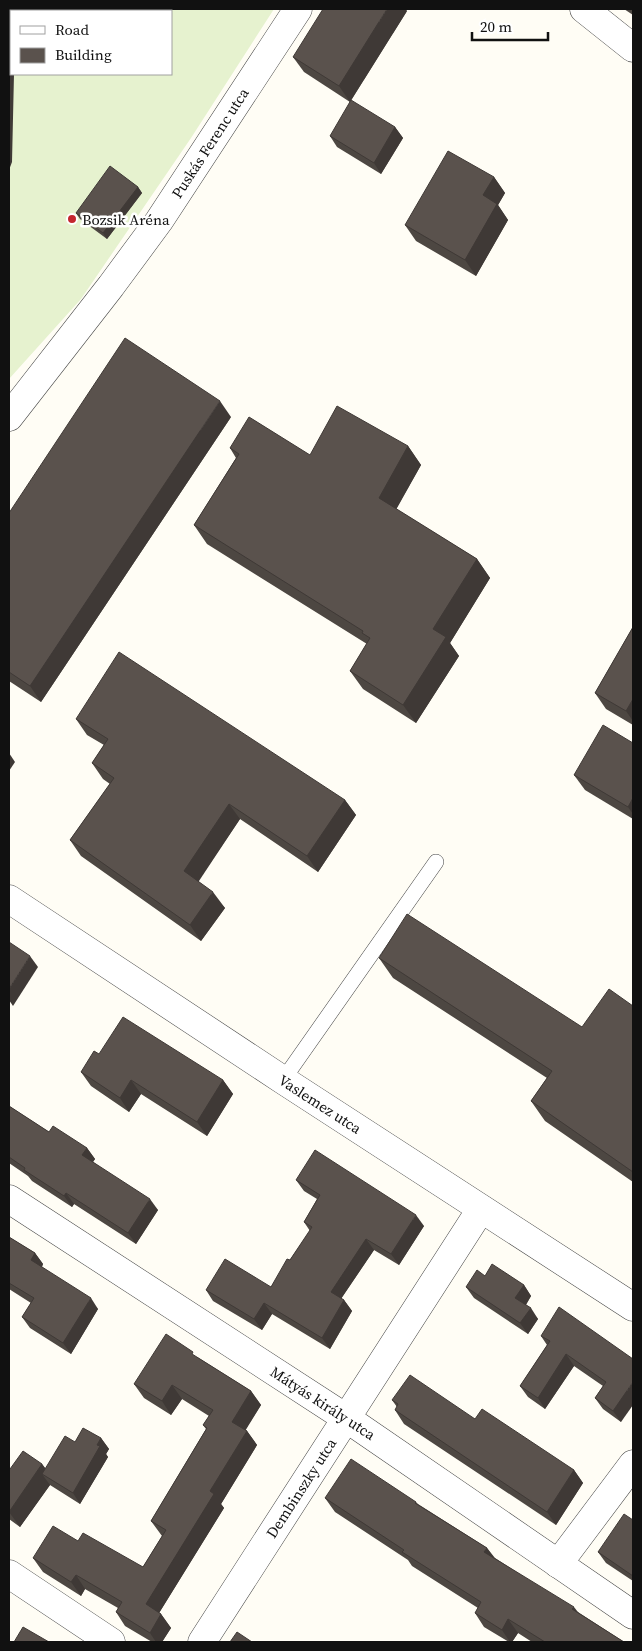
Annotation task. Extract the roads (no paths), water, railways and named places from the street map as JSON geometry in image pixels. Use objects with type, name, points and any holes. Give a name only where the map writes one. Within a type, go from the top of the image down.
[{"type":"street","name":"Puskás Ferenc utca","points":[[9,417],[159,221],[298,9]]},
{"type":"street","points":[[584,9],[633,48]]},
{"type":"street","name":"Vaslemez utca","points":[[9,898],[283,1080],[633,1307]]},
{"type":"street","name":"Mátyás király utca","points":[[9,1199],[346,1418],[633,1615]]},
{"type":"street","name":"Dembinszky utca","points":[[202,1642],[481,1209]]},
{"type":"street","points":[[558,1564],[633,1464]]},
{"type":"street","points":[[9,1574],[111,1642]]},
{"type":"lane","points":[[283,1080],[436,862]]},
{"type":"place","name":"Bozsik Aréna","points":[[72,219]]}]
